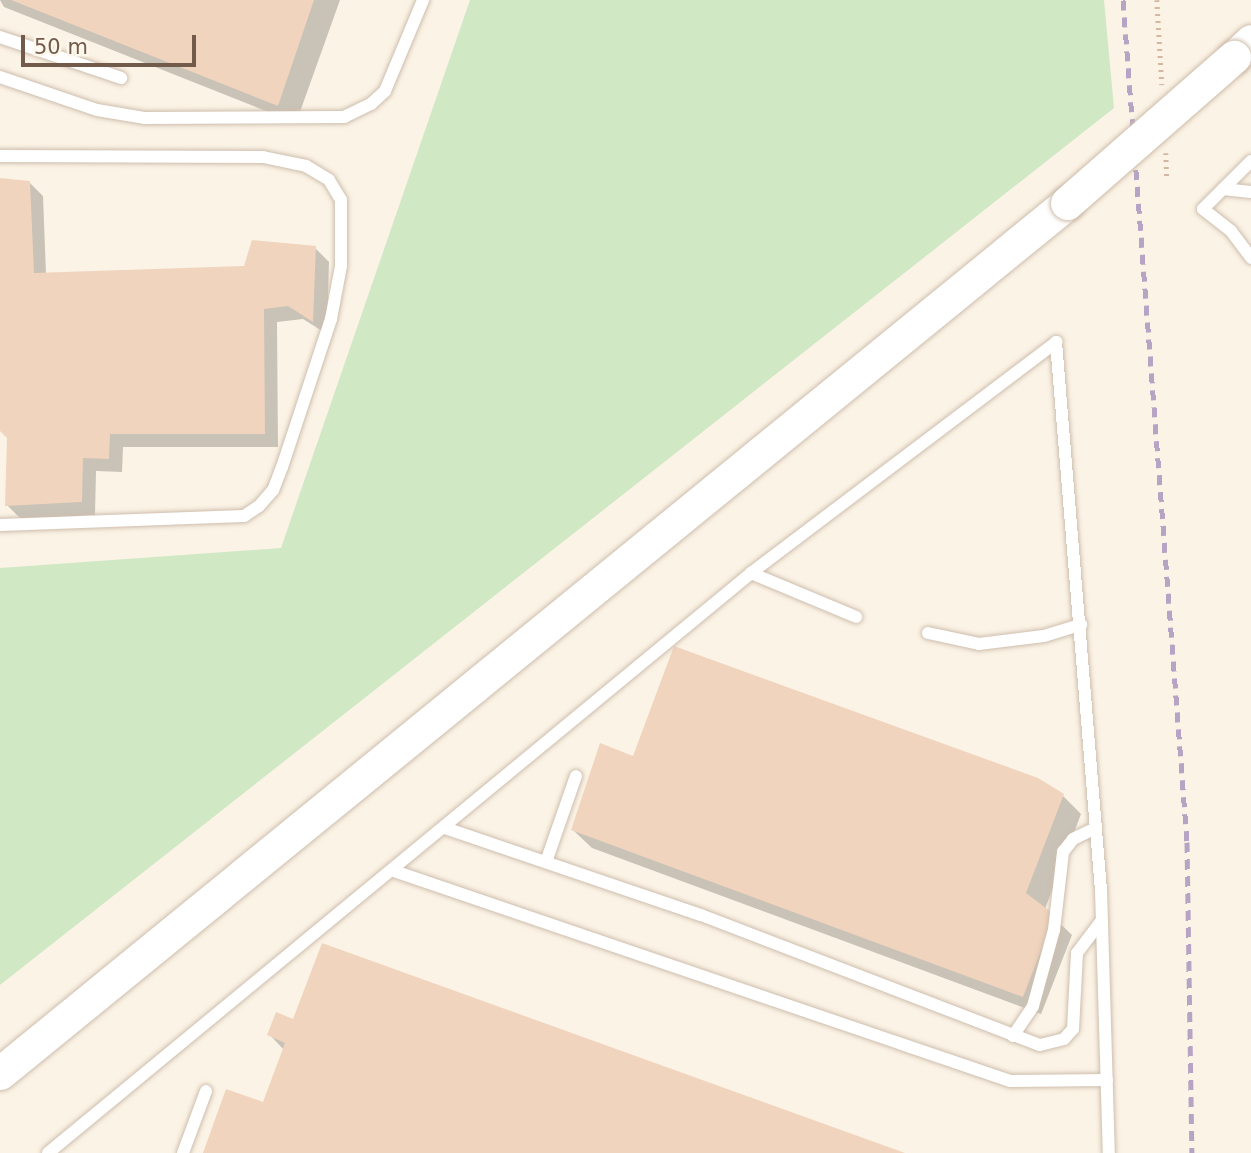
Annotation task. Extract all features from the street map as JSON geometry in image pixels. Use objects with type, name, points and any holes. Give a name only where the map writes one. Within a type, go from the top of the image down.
[{"type":"main road","points":[[0,1073],[1067,203],[1243,49]]},
{"type":"lane","points":[[0,77],[96,110],[145,118],[344,117],[371,104],[385,91],[423,0]]},
{"type":"lane","points":[[0,37],[121,78]]},
{"type":"lane","points":[[0,156],[263,157],[306,166],[328,180],[341,200],[341,266],[310,383],[273,490],[260,506],[244,516],[0,525]]},
{"type":"lane","points":[[1251,161],[1203,209],[1231,231],[1251,258]]},
{"type":"lane","points":[[1223,189],[1251,192]]},
{"type":"lane","points":[[48,1153],[394,871],[751,573],[1056,342],[1096,828],[1102,920],[1109,1153]]},
{"type":"lane","points":[[751,573],[856,617]]},
{"type":"lane","points":[[928,633],[979,644],[1044,636],[1081,625]]},
{"type":"lane","points":[[546,862],[576,776]]},
{"type":"lane","points":[[445,828],[701,915],[1013,1036],[1053,1045],[1073,1029],[1077,953],[1102,920]]},
{"type":"lane","points":[[1013,1036],[1032,1006],[1054,930],[1063,852],[1073,839],[1096,828]]},
{"type":"lane","points":[[394,871],[1010,1081],[1107,1080]]},
{"type":"lane","points":[[183,1153],[206,1091]]},
{"type":"green space","points":[[470,0],[1104,0],[1114,108],[0,985],[0,568],[281,548]]},
{"type":"building","points":[[11,0],[314,0],[278,106]]},
{"type":"building","points":[[0,178],[30,181],[34,273],[244,266],[252,240],[316,246],[313,322],[288,306],[264,309],[265,434],[110,434],[109,459],[83,458],[82,502],[5,506],[7,438],[0,431]]},
{"type":"building","points":[[674,646],[1038,778],[1064,794],[1026,893],[1055,915],[1023,997],[571,830],[600,743],[633,756]]},
{"type":"building","points":[[322,943],[905,1153],[203,1153],[226,1089],[263,1102],[285,1043],[267,1035],[276,1012],[293,1019]]},
{"type":"railway","points":[[1123,0],[1187,842],[1192,1153]]}]
